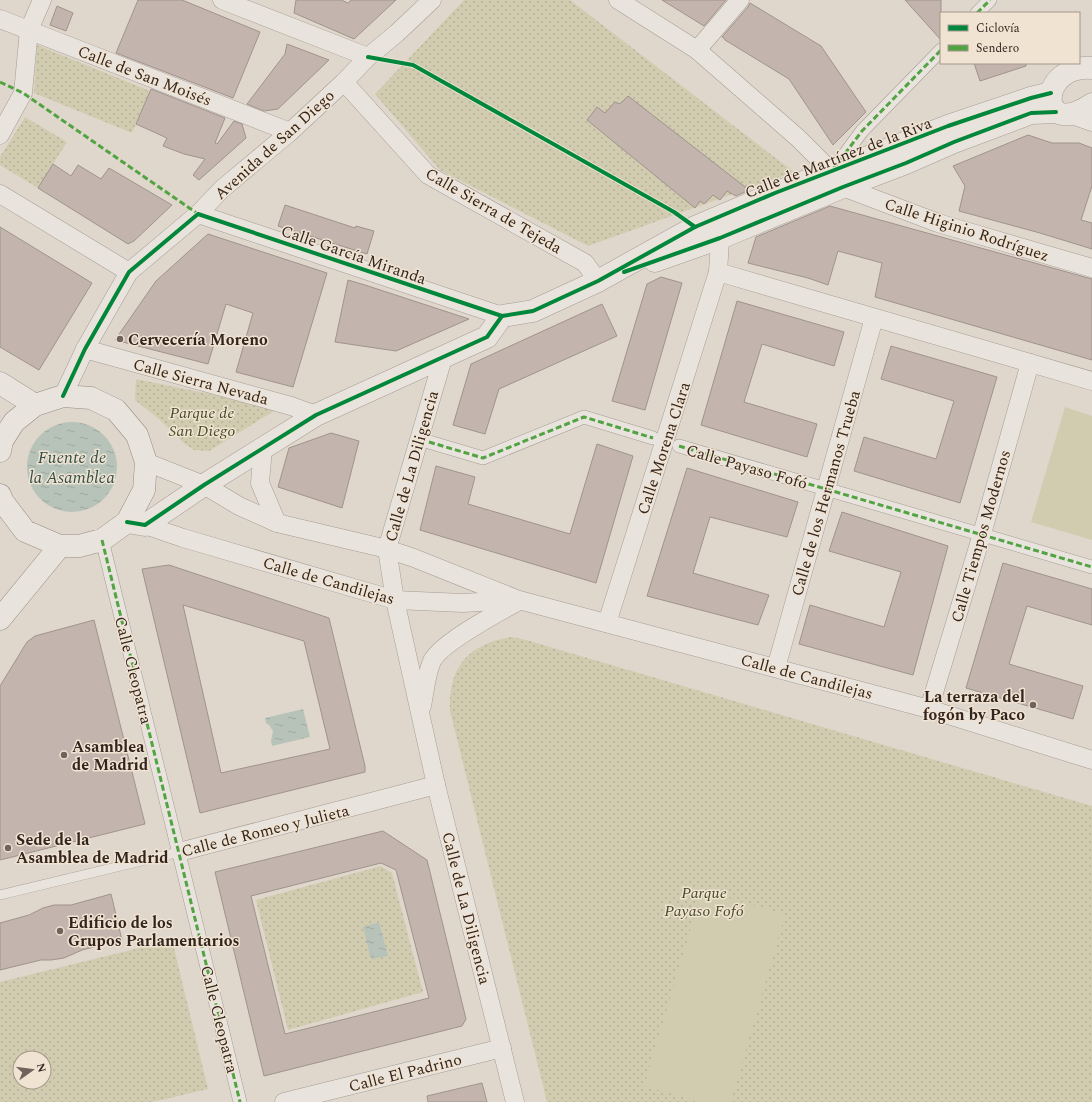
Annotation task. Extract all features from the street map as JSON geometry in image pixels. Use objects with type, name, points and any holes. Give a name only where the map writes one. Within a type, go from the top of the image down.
[{"type":"street","points":[[0,135],[23,93],[29,30],[42,0]]},
{"type":"street","points":[[222,0],[368,58]]},
{"type":"street","name":"Avenida de San Diego","points":[[63,396],[85,349],[129,272],[198,214],[222,189],[290,132],[432,0]]},
{"type":"street","points":[[618,0],[697,50],[798,138],[838,179],[862,131],[940,51]]},
{"type":"street","points":[[697,50],[740,0]]},
{"type":"street","points":[[979,12],[990,0]]},
{"type":"street","name":"Calle de San Moisés","points":[[0,18],[290,132]]},
{"type":"street","points":[[1091,110],[1059,107],[1056,81],[1073,70],[1092,68]]},
{"type":"street","name":"Calle Sierra de Tejeda","points":[[344,82],[428,175],[585,262],[598,281]]},
{"type":"street","name":"Calle de Martínez de la Riva","points":[[598,281],[720,238],[948,126],[1031,98],[1059,107]]},
{"type":"street","name":"Calle de Martínez de la Riva","points":[[502,316],[533,311],[598,281],[695,227],[775,193],[906,163],[954,142],[1031,113],[1059,107]]},
{"type":"street","name":"Calle Higinio Rodríguez","points":[[838,179],[938,223],[1092,268]]},
{"type":"street","points":[[0,194],[129,272]]},
{"type":"street","name":"Calle García Miranda","points":[[198,214],[502,316]]},
{"type":"street","name":"Calle Morena Clara","points":[[608,623],[718,272],[721,216]]},
{"type":"street","points":[[718,272],[1092,381]]},
{"type":"street","points":[[1,501],[25,531],[60,546],[79,546],[102,540],[136,524],[204,485],[316,415],[487,337],[502,316]]},
{"type":"street","name":"Calle de los Hermanos Trueba","points":[[776,668],[874,318]]},
{"type":"street","name":"Calle Sierra Nevada","points":[[85,349],[292,406],[316,415]]},
{"type":"street","name":"Calle de La Diligencia","points":[[443,358],[387,549],[395,600],[436,785],[515,1102]]},
{"type":"street","name":"Calle Tiempos Modernos","points":[[929,709],[982,534],[1030,363]]},
{"type":"street","points":[[0,382],[35,405]]},
{"type":"street","points":[[0,451],[2,440],[14,422],[35,405],[63,396],[91,398],[116,410],[137,434],[146,462],[144,490],[136,524]]},
{"type":"street","points":[[429,442],[483,458],[584,417],[653,438]]},
{"type":"street","name":"Calle Payaso Fofó","points":[[679,446],[1092,567]]},
{"type":"street","points":[[263,448],[260,483],[277,523]]},
{"type":"street","name":"Calle de Candilejas","points":[[146,462],[204,485],[239,506],[277,523],[387,549],[414,558],[519,600],[929,709],[1091,757]]},
{"type":"street","name":"Calle de Candilejas","points":[[136,524],[395,600],[463,603],[519,600]]},
{"type":"street","name":"Calle Cleopatra","points":[[102,540],[240,1102]]},
{"type":"street","points":[[0,619],[60,546]]},
{"type":"street","name":"Calle de La Diligencia","points":[[421,714],[428,676],[433,660],[445,646],[519,600]]},
{"type":"street","name":"Calle de Romeo y Julieta","points":[[179,852],[436,785]]},
{"type":"street","name":"Calle El Padrino","points":[[284,1102],[502,1048]]},
{"type":"lane","name":"Calle de Romeo y Julieta","points":[[0,895],[179,852]]},
{"type":"green space","points":[[464,0],[570,0],[794,172],[588,246],[440,170],[375,94]]},
{"type":"green space","points":[[37,45],[150,91],[132,133],[34,93]]},
{"type":"green space","points":[[25,117],[67,142],[38,188],[0,165],[0,157]]},
{"type":"green space","name":"Parque de San Diego","points":[[136,379],[279,408],[209,451],[194,450],[185,444],[160,420],[135,400]]},
{"type":"green space","points":[[1065,407],[1092,416],[1092,540],[1031,522]]},
{"type":"green space","name":"Parque Payaso Fofó","points":[[512,637],[1092,806],[1092,1102],[547,1102],[450,711],[450,695],[453,682],[457,670],[464,660],[483,645]]},
{"type":"green space","points":[[381,866],[392,873],[423,992],[288,1030],[256,900]]},
{"type":"green space","points":[[702,890],[785,915],[731,1102],[701,1102],[644,1086]]},
{"type":"green space","points":[[172,940],[208,1089],[153,1102],[0,1102],[0,982]]},
{"type":"water","name":"Fuente de la Asamblea","points":[[72,422],[89,425],[104,435],[114,450],[117,467],[114,484],[104,499],[89,509],[72,512],[55,509],[40,499],[30,484],[27,467],[30,450],[40,435],[55,425]]},
{"type":"water","points":[[303,709],[310,737],[272,746],[271,741],[273,731],[266,723],[265,718]]},
{"type":"water","points":[[379,922],[388,956],[371,959],[363,927]]},
{"type":"building","points":[[138,0],[182,0],[260,32],[233,98],[116,53]]},
{"type":"building","points":[[296,0],[341,0],[348,3],[351,0],[396,0],[354,39],[294,13]]},
{"type":"building","points":[[662,0],[726,0],[704,26]]},
{"type":"building","points":[[905,0],[941,0],[940,39]]},
{"type":"building","points":[[750,3],[821,46],[866,112],[833,145],[789,79],[722,37]]},
{"type":"building","points":[[57,6],[73,13],[66,31],[50,25]]},
{"type":"building","points":[[287,44],[329,60],[278,109],[264,111],[247,104],[285,54]]},
{"type":"building","points":[[974,64],[1026,64],[1026,66],[980,81]]},
{"type":"building","points":[[151,89],[225,118],[215,143],[217,144],[234,121],[242,124],[246,138],[199,180],[193,175],[205,159],[184,154],[163,146],[167,138],[136,124]]},
{"type":"building","points":[[628,96],[749,190],[736,196],[727,191],[720,200],[713,195],[704,204],[700,201],[695,208],[587,120],[597,107],[605,113],[615,102],[620,104]]},
{"type":"building","points":[[1028,135],[1052,143],[1079,143],[1092,148],[1092,186],[1081,220],[1092,223],[1092,249],[959,211],[965,186],[953,166]]},
{"type":"building","points":[[53,164],[71,176],[78,165],[101,179],[109,168],[172,205],[134,241],[128,244],[38,188]]},
{"type":"building","points":[[285,205],[355,228],[356,226],[374,231],[367,254],[278,226]]},
{"type":"building","points":[[830,206],[1092,279],[1092,360],[875,297],[882,263],[838,251],[828,285],[808,278],[748,263],[756,237]]},
{"type":"building","points":[[0,227],[92,283],[39,370],[0,347]]},
{"type":"building","points":[[208,234],[327,273],[293,387],[236,372],[253,313],[226,304],[208,364],[115,340],[156,281]]},
{"type":"building","points":[[661,277],[682,283],[645,410],[612,401],[647,284]]},
{"type":"building","points":[[348,280],[469,319],[396,351],[335,342]]},
{"type":"building","points":[[737,301],[844,332],[834,366],[762,344],[744,402],[817,424],[807,457],[701,425]]},
{"type":"building","points":[[602,304],[617,336],[499,389],[485,434],[453,425],[471,364]]},
{"type":"building","points":[[891,346],[997,377],[960,503],[854,471],[864,437],[936,459],[954,401],[881,379]]},
{"type":"building","points":[[331,433],[359,441],[342,508],[278,487],[289,448]]},
{"type":"building","points":[[597,444],[633,456],[596,583],[420,530],[436,466],[475,477],[468,504],[570,534]]},
{"type":"building","points":[[687,468],[798,502],[787,537],[710,517],[693,573],[769,595],[758,625],[647,596]]},
{"type":"building","points":[[842,512],[948,546],[913,675],[799,644],[810,605],[884,627],[901,572],[829,551]]},
{"type":"building","points":[[1003,563],[1092,589],[1092,625],[1027,606],[1009,664],[1083,686],[1073,719],[966,688]]},
{"type":"building","points":[[169,565],[329,618],[365,766],[365,772],[200,813],[142,569]],"holes":[[[183,605],[304,641],[330,749],[221,773]]]},
{"type":"building","name":"Asamblea de Madrid","points":[[94,620],[145,824],[0,860],[0,686],[27,642],[35,636]]},
{"type":"building","points":[[383,831],[427,860],[466,1019],[462,1026],[264,1076],[215,872]],"holes":[[[381,863],[396,870],[429,998],[285,1034],[251,896]]]},
{"type":"building","name":"Edificio de los Grupos Parlamentarios","points":[[111,894],[122,940],[82,950],[64,958],[41,960],[0,970],[0,923],[29,915],[43,908],[54,905],[71,905]]},
{"type":"building","points":[[482,1083],[487,1102],[428,1102],[427,1096]]},
{"type":"marked path","points":[[978,12],[990,0]]},
{"type":"marked path","points":[[834,168],[862,131],[940,51]]},
{"type":"marked path","points":[[0,82],[23,93],[198,214]]},
{"type":"marked path","points":[[429,442],[483,458],[584,417],[653,438]]},
{"type":"marked path","points":[[679,446],[1092,567]]},
{"type":"marked path","points":[[102,540],[240,1102]]},
{"type":"cycle path","points":[[368,57],[413,65],[674,212],[695,227]]},
{"type":"cycle path","points":[[127,522],[145,525],[204,485],[316,415],[487,337],[502,316],[533,311],[598,281],[695,227],[775,193],[948,126],[1031,98],[1051,93]]},
{"type":"cycle path","points":[[624,272],[720,238],[843,187],[906,163],[954,142],[1031,113],[1056,112]]},
{"type":"cycle path","points":[[63,396],[85,349],[129,272],[198,214],[502,316]]},
{"type":"place","name":"Cervecería Moreno","points":[[120,339]]},
{"type":"place","name":"La terraza del fogón by Paco","points":[[1033,705]]},
{"type":"place","name":"Asamblea de Madrid","points":[[64,755]]},
{"type":"place","name":"Sede de la Asamblea de Madrid","points":[[8,848]]},
{"type":"place","name":"Edificio de los Grupos Parlamentarios","points":[[60,931]]}]
